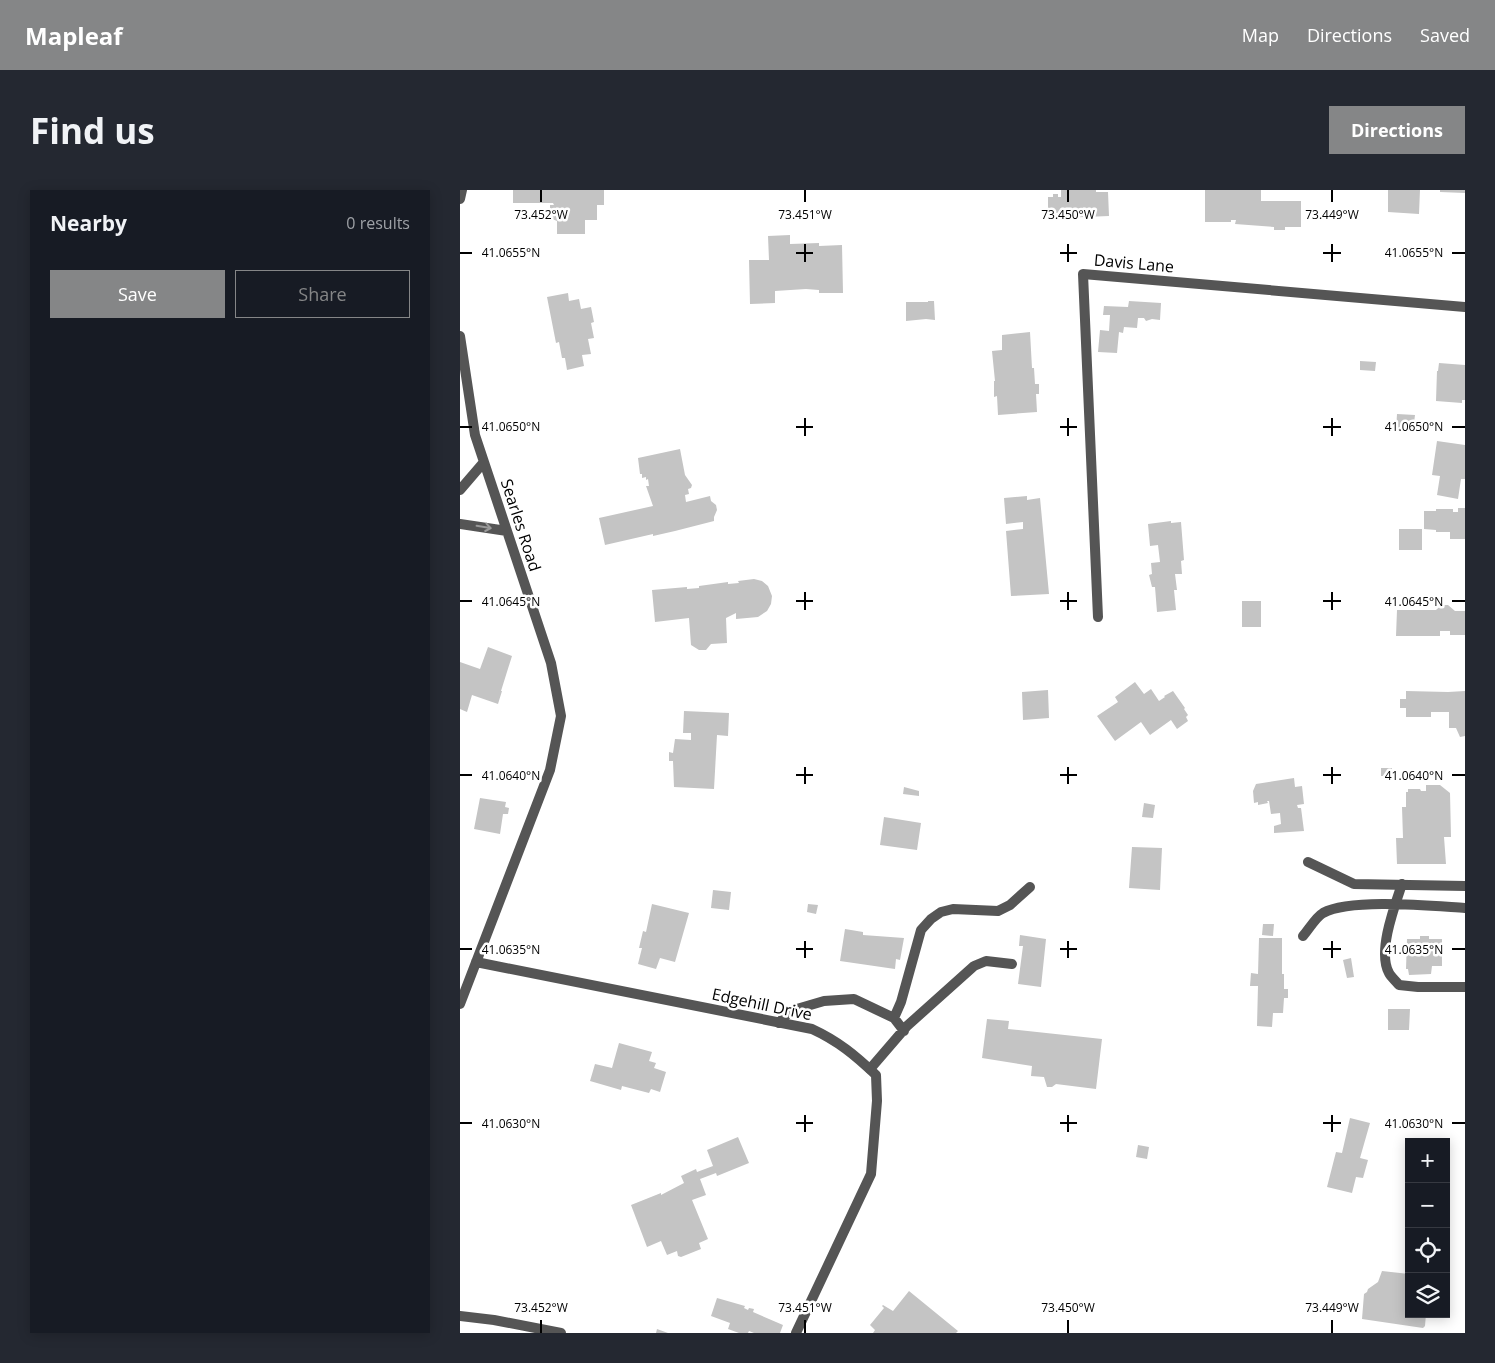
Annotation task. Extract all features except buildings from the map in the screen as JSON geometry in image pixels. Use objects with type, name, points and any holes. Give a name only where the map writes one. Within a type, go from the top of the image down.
[{"type":"street","points":[[460,199],[462,190]]},
{"type":"street","name":"Davis Lane","points":[[1098,617],[1083,274],[1465,307]]},
{"type":"street","name":"Searles Road","points":[[460,336],[475,435],[552,663],[561,716],[550,770],[460,1004]]},
{"type":"street","points":[[460,490],[484,462]]},
{"type":"street","points":[[460,524],[508,531]]},
{"type":"street","points":[[1308,862],[1354,884],[1465,886]]},
{"type":"street","points":[[1402,884],[1384,951],[1388,972],[1399,984],[1418,987],[1465,987]]},
{"type":"street","points":[[894,1018],[901,1002],[922,930],[931,919],[941,912],[953,909],[998,911],[1010,905],[1030,887]]},
{"type":"street","points":[[1303,936],[1322,913],[1344,906],[1395,905],[1465,908]]},
{"type":"street","points":[[796,1333],[871,1174],[877,1092],[876,1075],[870,1069],[904,1030],[974,966],[986,960],[1012,964]]},
{"type":"street","name":"Edgehill Drive","points":[[476,962],[812,1029],[833,1039],[854,1054],[870,1069]]},
{"type":"street","points":[[779,1022],[790,1011],[824,1001],[854,999],[894,1018],[904,1030]]},
{"type":"street","points":[[460,1316],[494,1320],[561,1333]]}]
